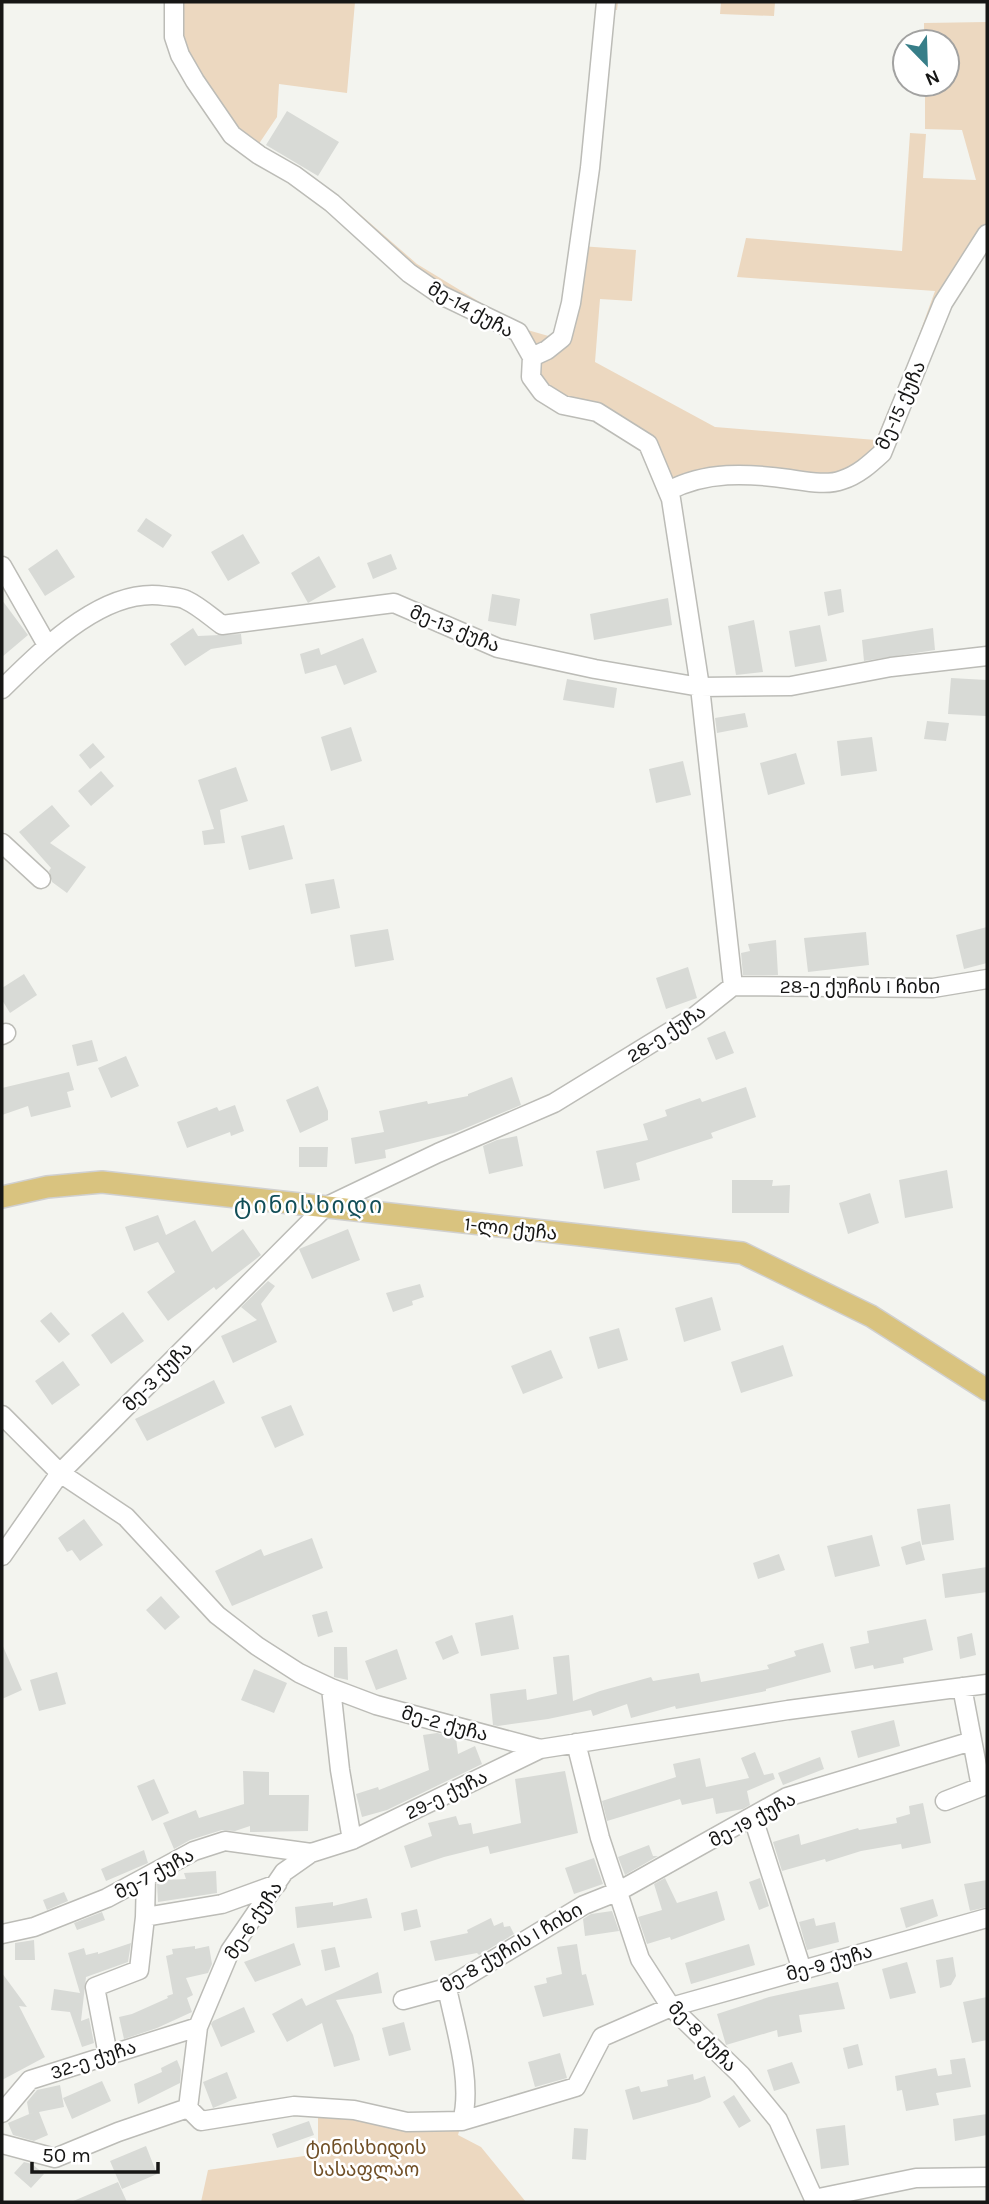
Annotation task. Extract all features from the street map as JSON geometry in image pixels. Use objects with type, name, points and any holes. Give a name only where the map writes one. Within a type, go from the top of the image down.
[{"type":"main road","name":"1-ლი ქუჩა","points":[[2,1197],[47,1187],[102,1182],[742,1253],[871,1316],[987,1390]]},
{"type":"street","name":"მე-14 ქუჩა","points":[[174,2],[174,37],[180,55],[232,135],[332,203],[409,273],[442,295],[518,332],[532,357],[531,377],[542,392],[564,405],[597,412],[648,444],[671,499],[700,687]]},
{"type":"street","points":[[532,357],[547,350],[562,338],[571,303],[590,167],[607,2]]},
{"type":"street","name":"მე-15 ქუჩა","points":[[668,491],[687,482],[711,476],[759,475],[808,481],[841,481],[863,470],[882,453],[943,303],[987,234]]},
{"type":"street","points":[[2,566],[47,645]]},
{"type":"street","name":"მე-13 ქუჩა","points":[[2,689],[47,645],[83,618],[135,596],[160,595],[185,599],[222,625],[394,603],[498,648],[595,669],[700,687],[791,686],[891,667],[987,656]]},
{"type":"street","points":[[700,687],[733,986]]},
{"type":"street","points":[[2,843],[41,879]]},
{"type":"street","name":"28-ე ქუჩის I ჩიხი","points":[[733,986],[933,988],[987,979]]},
{"type":"street","name":"28-ე ქუჩა","points":[[325,1207],[438,1153],[554,1103],[694,1017],[733,986]]},
{"type":"street","name":"მე-3 ქუჩა","points":[[2,1556],[60,1473],[325,1207]]},
{"type":"street","name":"მე-2 ქუჩა","points":[[2,1415],[60,1473],[125,1517],[217,1615],[289,1666],[331,1688],[376,1705],[540,1749],[788,1710],[987,1684]]},
{"type":"street","points":[[945,1801],[981,1787],[962,1687]]},
{"type":"street","points":[[331,1688],[340,1770],[352,1840]]},
{"type":"street","name":"მე-19 ქუჩა","points":[[619,1891],[787,1797],[972,1741]]},
{"type":"street","name":"მე-8 ქუჩა","points":[[576,1743],[600,1838],[640,1959],[671,2007],[741,2075],[778,2120],[814,2199],[916,2178],[987,2177]]},
{"type":"street","name":"29-ე ქუჩა","points":[[352,1840],[540,1749]]},
{"type":"street","points":[[753,1818],[802,1970]]},
{"type":"street","name":"მე-6 ქუჩა","points":[[188,2108],[198,2027],[230,1951],[284,1872],[311,1853],[352,1840]]},
{"type":"street","name":"მე-7 ქუჩა","points":[[2,1934],[34,1927],[107,1898],[194,1851],[225,1842],[311,1853]]},
{"type":"street","points":[[108,2055],[95,1987],[139,1970],[146,1877]]},
{"type":"street","points":[[145,1917],[222,1903],[277,1884]]},
{"type":"street","name":"მე-8 ქუჩის I ჩიხი","points":[[403,2000],[447,1987],[584,1905],[619,1891]]},
{"type":"street","name":"მე-9 ქუჩა","points":[[188,2108],[201,2120],[294,2106],[354,2110],[407,2122],[462,2121],[576,2087],[603,2037],[671,2007],[987,1918]]},
{"type":"street","points":[[447,1987],[464,2078],[466,2106],[462,2121]]},
{"type":"street","name":"32-ე ქუჩა","points":[[2,2113],[30,2080],[155,2038],[198,2027]]},
{"type":"street","points":[[2,2144],[55,2158],[118,2132],[188,2108]]},
{"type":"green space","points":[[174,2],[355,2],[347,93],[279,84],[277,117],[254,151],[214,110],[173,19]]},
{"type":"green space","points":[[598,2],[618,2],[617,10],[606,10],[580,246],[636,250],[632,301],[600,299],[595,362],[715,427],[876,440],[935,291],[737,277],[746,238],[902,251],[910,133],[926,134],[923,178],[976,180],[962,130],[925,129],[925,98],[961,98],[961,28],[924,28],[924,23],[987,22],[987,234],[943,303],[882,453],[840,481],[759,475],[668,491],[648,444],[542,392],[527,345],[441,295],[332,203],[338,195],[417,264],[524,329],[552,337],[558,328],[574,227]]},
{"type":"green space","points":[[721,2],[775,2],[774,16],[720,14]]},
{"type":"green space","name":"ტინისხიდის სასაფლაო","points":[[318,2108],[462,2121],[458,2135],[481,2147],[526,2202],[201,2202],[208,2170],[318,2154]]},
{"type":"building","points":[[287,111],[339,142],[318,176],[266,145]]},
{"type":"building","points":[[146,518],[172,535],[163,548],[137,531]]},
{"type":"building","points":[[243,534],[260,563],[228,581],[211,552]]},
{"type":"building","points":[[57,549],[75,577],[45,596],[28,569]]},
{"type":"building","points":[[391,554],[397,569],[373,579],[367,563]]},
{"type":"building","points":[[319,556],[336,587],[308,603],[291,573]]},
{"type":"building","points":[[841,589],[844,612],[828,616],[824,592]]},
{"type":"building","points":[[492,594],[520,599],[516,626],[488,621]]},
{"type":"building","points":[[668,598],[672,625],[594,640],[590,614]]},
{"type":"building","points":[[2,600],[28,635],[2,657]]},
{"type":"building","points":[[754,620],[763,672],[736,675],[728,626]]},
{"type":"building","points":[[820,625],[827,661],[795,667],[789,631]]},
{"type":"building","points":[[193,628],[198,636],[241,634],[242,644],[211,649],[185,666],[170,644]]},
{"type":"building","points":[[933,628],[935,650],[864,661],[862,640]]},
{"type":"building","points":[[363,638],[377,672],[344,685],[336,665],[305,674],[300,654],[319,648],[321,655]]},
{"type":"building","points":[[951,678],[987,680],[986,716],[948,714]]},
{"type":"building","points":[[567,679],[617,688],[614,708],[563,700]]},
{"type":"building","points":[[745,713],[748,727],[717,733],[715,718]]},
{"type":"building","points":[[927,721],[949,723],[946,741],[924,739]]},
{"type":"building","points":[[351,727],[362,761],[331,771],[321,737]]},
{"type":"building","points":[[872,737],[877,771],[841,776],[837,741]]},
{"type":"building","points":[[93,743],[105,757],[90,769],[79,755]]},
{"type":"building","points":[[796,753],[805,784],[768,795],[760,763]]},
{"type":"building","points":[[683,761],[691,795],[656,803],[649,769]]},
{"type":"building","points":[[236,767],[248,801],[220,810],[225,843],[204,845],[202,831],[214,829],[198,780]]},
{"type":"building","points":[[101,771],[114,786],[91,806],[78,791]]},
{"type":"building","points":[[52,805],[70,826],[50,843],[86,867],[67,893],[52,882],[49,871],[51,868],[19,832]]},
{"type":"building","points":[[284,825],[293,859],[249,870],[241,836]]},
{"type":"building","points":[[334,879],[340,908],[311,914],[305,884]]},
{"type":"building","points":[[987,927],[987,963],[964,969],[956,935]]},
{"type":"building","points":[[388,929],[394,960],[355,967],[350,935]]},
{"type":"building","points":[[866,932],[869,965],[808,972],[804,938]]},
{"type":"building","points":[[776,940],[778,975],[743,975],[741,953],[750,951],[748,944]]},
{"type":"building","points":[[688,967],[697,998],[666,1009],[656,978]]},
{"type":"building","points":[[24,974],[37,995],[10,1013],[2,1000],[2,988]]},
{"type":"building","points":[[725,1031],[734,1053],[716,1060],[707,1038]]},
{"type":"building","points":[[92,1040],[98,1061],[77,1066],[72,1045]]},
{"type":"building","points":[[126,1056],[139,1086],[111,1098],[98,1068]]},
{"type":"building","points":[[69,1072],[74,1090],[67,1092],[71,1107],[31,1117],[28,1106],[2,1115],[2,1088]]},
{"type":"building","points":[[512,1077],[521,1105],[454,1133],[385,1150],[386,1158],[355,1164],[351,1138],[384,1132],[379,1111],[468,1096]]},
{"type":"building","points":[[318,1086],[328,1111],[328,1120],[300,1133],[286,1100]]},
{"type":"building","points":[[746,1087],[756,1117],[711,1133],[713,1138],[636,1163],[640,1180],[604,1189],[596,1151],[648,1140],[643,1124],[667,1116],[665,1110],[700,1098],[702,1102]]},
{"type":"building","points":[[235,1105],[244,1131],[231,1136],[230,1132],[187,1148],[177,1122],[217,1107],[219,1111]]},
{"type":"building","points":[[517,1136],[523,1166],[489,1174],[483,1146]]},
{"type":"building","points":[[299,1147],[328,1147],[327,1167],[299,1167]]},
{"type":"building","points":[[947,1170],[953,1208],[905,1218],[899,1180]]},
{"type":"building","points":[[732,1180],[773,1180],[772,1186],[790,1185],[789,1213],[732,1213]]},
{"type":"building","points":[[870,1193],[879,1223],[848,1234],[839,1203]]},
{"type":"building","points":[[158,1215],[166,1235],[195,1220],[212,1252],[243,1229],[261,1255],[216,1290],[214,1287],[168,1321],[147,1292],[175,1272],[158,1242],[134,1251],[125,1227]]},
{"type":"building","points":[[348,1229],[360,1260],[312,1279],[299,1249]]},
{"type":"building","points":[[268,1281],[275,1286],[261,1304],[277,1342],[233,1363],[221,1336],[257,1320],[241,1307]]},
{"type":"building","points":[[420,1284],[424,1297],[412,1301],[413,1305],[393,1312],[386,1293]]},
{"type":"building","points":[[712,1297],[721,1330],[684,1342],[675,1308]]},
{"type":"building","points":[[51,1312],[70,1334],[59,1343],[40,1321]]},
{"type":"building","points":[[123,1312],[144,1341],[111,1364],[91,1335]]},
{"type":"building","points":[[619,1328],[628,1360],[598,1369],[589,1337]]},
{"type":"building","points":[[783,1345],[793,1376],[741,1393],[731,1362]]},
{"type":"building","points":[[551,1350],[563,1378],[523,1394],[511,1366]]},
{"type":"building","points":[[63,1361],[80,1385],[52,1405],[35,1381]]},
{"type":"building","points":[[214,1380],[225,1403],[147,1441],[135,1419]]},
{"type":"building","points":[[291,1405],[304,1435],[275,1448],[261,1417]]},
{"type":"building","points":[[950,1504],[954,1540],[922,1545],[917,1509]]},
{"type":"building","points":[[84,1519],[103,1545],[80,1561],[72,1550],[67,1552],[58,1538]]},
{"type":"building","points":[[872,1535],[880,1566],[835,1577],[827,1546]]},
{"type":"building","points":[[312,1538],[323,1568],[232,1606],[215,1571],[261,1549],[264,1556]]},
{"type":"building","points":[[920,1541],[925,1560],[906,1565],[901,1547]]},
{"type":"building","points":[[779,1554],[785,1570],[758,1579],[753,1563]]},
{"type":"building","points":[[987,1567],[987,1592],[945,1598],[942,1574]]},
{"type":"building","points":[[161,1596],[180,1617],[165,1630],[146,1610]]},
{"type":"building","points":[[327,1611],[333,1632],[318,1637],[312,1615]]},
{"type":"building","points":[[513,1615],[519,1649],[481,1656],[475,1623]]},
{"type":"building","points":[[926,1619],[933,1650],[903,1658],[904,1663],[874,1669],[873,1665],[855,1669],[850,1647],[869,1643],[867,1631]]},
{"type":"building","points":[[972,1633],[976,1655],[960,1659],[957,1637]]},
{"type":"building","points":[[452,1635],[459,1653],[443,1660],[435,1642]]},
{"type":"building","points":[[823,1643],[831,1672],[766,1691],[676,1709],[675,1706],[631,1718],[627,1704],[593,1716],[591,1710],[548,1719],[493,1725],[490,1694],[526,1689],[527,1700],[557,1694],[553,1657],[569,1655],[573,1701],[651,1677],[653,1681],[699,1673],[701,1682],[769,1669],[767,1665],[796,1656],[794,1651]]},
{"type":"building","points":[[2,1644],[22,1690],[2,1699]]},
{"type":"building","points":[[334,1647],[347,1647],[348,1680],[334,1677]]},
{"type":"building","points":[[397,1649],[407,1679],[376,1690],[365,1661]]},
{"type":"building","points":[[254,1669],[287,1683],[274,1713],[241,1700]]},
{"type":"building","points":[[57,1672],[66,1704],[39,1711],[30,1680]]},
{"type":"building","points":[[894,1720],[900,1746],[858,1758],[851,1731]]},
{"type":"building","points":[[437,1733],[456,1738],[458,1754],[475,1746],[482,1764],[387,1810],[362,1817],[356,1794],[378,1787],[379,1790],[429,1770],[423,1735]]},
{"type":"building","points":[[755,1752],[764,1775],[773,1773],[775,1779],[747,1791],[750,1805],[743,1809],[716,1814],[713,1798],[682,1805],[680,1799],[607,1821],[602,1801],[676,1777],[673,1764],[700,1758],[706,1787],[749,1778],[741,1758]]},
{"type":"building","points":[[820,1757],[824,1769],[783,1785],[778,1773]]},
{"type":"building","points":[[243,1771],[269,1772],[269,1795],[309,1795],[308,1831],[250,1832],[250,1826],[235,1831],[222,1830],[190,1840],[174,1849],[163,1823],[196,1810],[199,1818],[244,1804]]},
{"type":"building","points":[[565,1771],[578,1833],[490,1854],[488,1846],[411,1868],[404,1846],[432,1836],[428,1823],[456,1816],[459,1825],[471,1823],[473,1834],[521,1823],[515,1779]]},
{"type":"building","points":[[154,1779],[169,1813],[152,1821],[137,1786]]},
{"type":"building","points":[[923,1803],[931,1843],[902,1849],[901,1844],[861,1851],[782,1871],[773,1842],[799,1834],[801,1845],[858,1828],[859,1830],[897,1823],[896,1818],[910,1814],[909,1806]]},
{"type":"building","points":[[649,1845],[653,1856],[658,1856],[625,1875],[618,1857]]},
{"type":"building","points":[[144,1850],[148,1863],[106,1881],[101,1869]]},
{"type":"building","points":[[594,1858],[603,1884],[574,1894],[565,1868]]},
{"type":"building","points":[[216,1871],[217,1893],[158,1902],[157,1884],[163,1880],[186,1879],[184,1873]]},
{"type":"building","points":[[665,1878],[677,1903],[717,1891],[725,1920],[671,1940],[670,1937],[647,1944],[638,1917],[662,1910],[654,1884]]},
{"type":"building","points":[[760,1878],[769,1906],[759,1910],[749,1882]]},
{"type":"building","points":[[987,1880],[987,1907],[970,1911],[964,1884]]},
{"type":"building","points":[[64,1892],[68,1901],[47,1910],[43,1900]]},
{"type":"building","points":[[367,1898],[372,1918],[297,1928],[295,1907],[333,1902],[333,1906]]},
{"type":"building","points":[[933,1899],[938,1916],[906,1928],[900,1908]]},
{"type":"building","points":[[417,1909],[421,1927],[404,1931],[401,1913]]},
{"type":"building","points":[[612,1911],[619,1931],[585,1936],[583,1919],[591,1914]]},
{"type":"building","points":[[102,1912],[105,1920],[77,1930],[74,1923]]},
{"type":"building","points":[[491,1918],[494,1926],[503,1922],[504,1927],[510,1926],[514,1934],[479,1955],[477,1953],[435,1961],[430,1941],[468,1933],[467,1930]]},
{"type":"building","points":[[814,1918],[816,1926],[835,1922],[839,1942],[807,1950],[799,1922]]},
{"type":"building","points":[[34,1940],[35,1960],[15,1960],[15,1943]]},
{"type":"building","points":[[131,1943],[128,1962],[86,1977],[81,2021],[89,2018],[94,2043],[82,2047],[70,2012],[51,2010],[54,1989],[80,1993],[68,1953],[84,1948],[86,1955],[98,1954]]},
{"type":"building","points":[[294,1943],[301,1965],[255,1982],[244,1962]]},
{"type":"building","points":[[577,1944],[582,1975],[586,1974],[594,2005],[543,2017],[534,1986],[547,1983],[546,1978],[562,1974],[557,1947]]},
{"type":"building","points":[[749,1944],[755,1965],[691,1984],[685,1963]]},
{"type":"building","points":[[195,1946],[195,1949],[209,1946],[212,1964],[208,1973],[186,1978],[193,1995],[187,1998],[192,2012],[124,2039],[119,2017],[132,2014],[173,1994],[166,1956],[173,1954],[172,1949]]},
{"type":"building","points":[[335,1947],[340,1967],[325,1971],[321,1950]]},
{"type":"building","points":[[953,1957],[956,1976],[951,1985],[940,1988],[936,1960]]},
{"type":"building","points":[[907,1962],[916,1993],[890,1999],[882,1969]]},
{"type":"building","points":[[378,1972],[382,1993],[336,2000],[353,2035],[360,2060],[334,2067],[322,2023],[287,2042],[272,2014],[302,1998],[306,2006]]},
{"type":"building","points":[[2,1973],[27,2007],[19,2006],[45,2057],[2,2080]]},
{"type":"building","points":[[838,1982],[845,2009],[799,2015],[802,2032],[778,2037],[777,2030],[726,2045],[717,2014],[769,1997]]},
{"type":"building","points":[[987,1997],[987,2040],[972,2043],[963,2002]]},
{"type":"building","points":[[244,2007],[255,2032],[221,2047],[211,2024]]},
{"type":"building","points":[[404,2022],[411,2050],[389,2056],[382,2028]]},
{"type":"building","points":[[858,2044],[863,2065],[848,2069],[843,2048]]},
{"type":"building","points":[[560,2053],[567,2078],[535,2087],[528,2062]]},
{"type":"building","points":[[965,2058],[971,2087],[936,2093],[939,2105],[906,2111],[902,2090],[897,2091],[895,2076],[936,2068],[938,2076],[952,2074],[950,2060]]},
{"type":"building","points":[[177,2060],[181,2070],[180,2083],[138,2104],[134,2084],[162,2072],[161,2068]]},
{"type":"building","points":[[792,2062],[800,2083],[774,2091],[767,2070]]},
{"type":"building","points":[[227,2072],[237,2098],[213,2108],[203,2082]]},
{"type":"building","points":[[693,2074],[694,2080],[705,2076],[711,2097],[633,2120],[625,2090],[639,2086],[641,2092],[668,2086],[667,2080]]},
{"type":"building","points":[[102,2081],[111,2101],[72,2119],[63,2098]]},
{"type":"building","points":[[60,2085],[64,2107],[39,2112],[48,2135],[34,2141],[13,2135],[8,2123],[34,2112],[29,2114],[27,2102],[37,2090]]},
{"type":"building","points":[[734,2095],[751,2121],[739,2128],[723,2102]]},
{"type":"building","points":[[987,2114],[987,2135],[955,2141],[953,2119]]},
{"type":"building","points":[[309,2121],[314,2135],[277,2148],[272,2134]]},
{"type":"building","points":[[845,2125],[849,2165],[821,2169],[816,2129]]},
{"type":"building","points":[[574,2128],[588,2129],[586,2160],[572,2159]]},
{"type":"building","points":[[146,2146],[157,2174],[122,2189],[110,2161]]},
{"type":"building","points":[[24,2162],[32,2164],[44,2174],[31,2188],[14,2173]]},
{"type":"building","points":[[118,2182],[127,2202],[71,2202]]},
{"type":"district","name":"ტინისხიდი","points":[[309,1205]]}]
